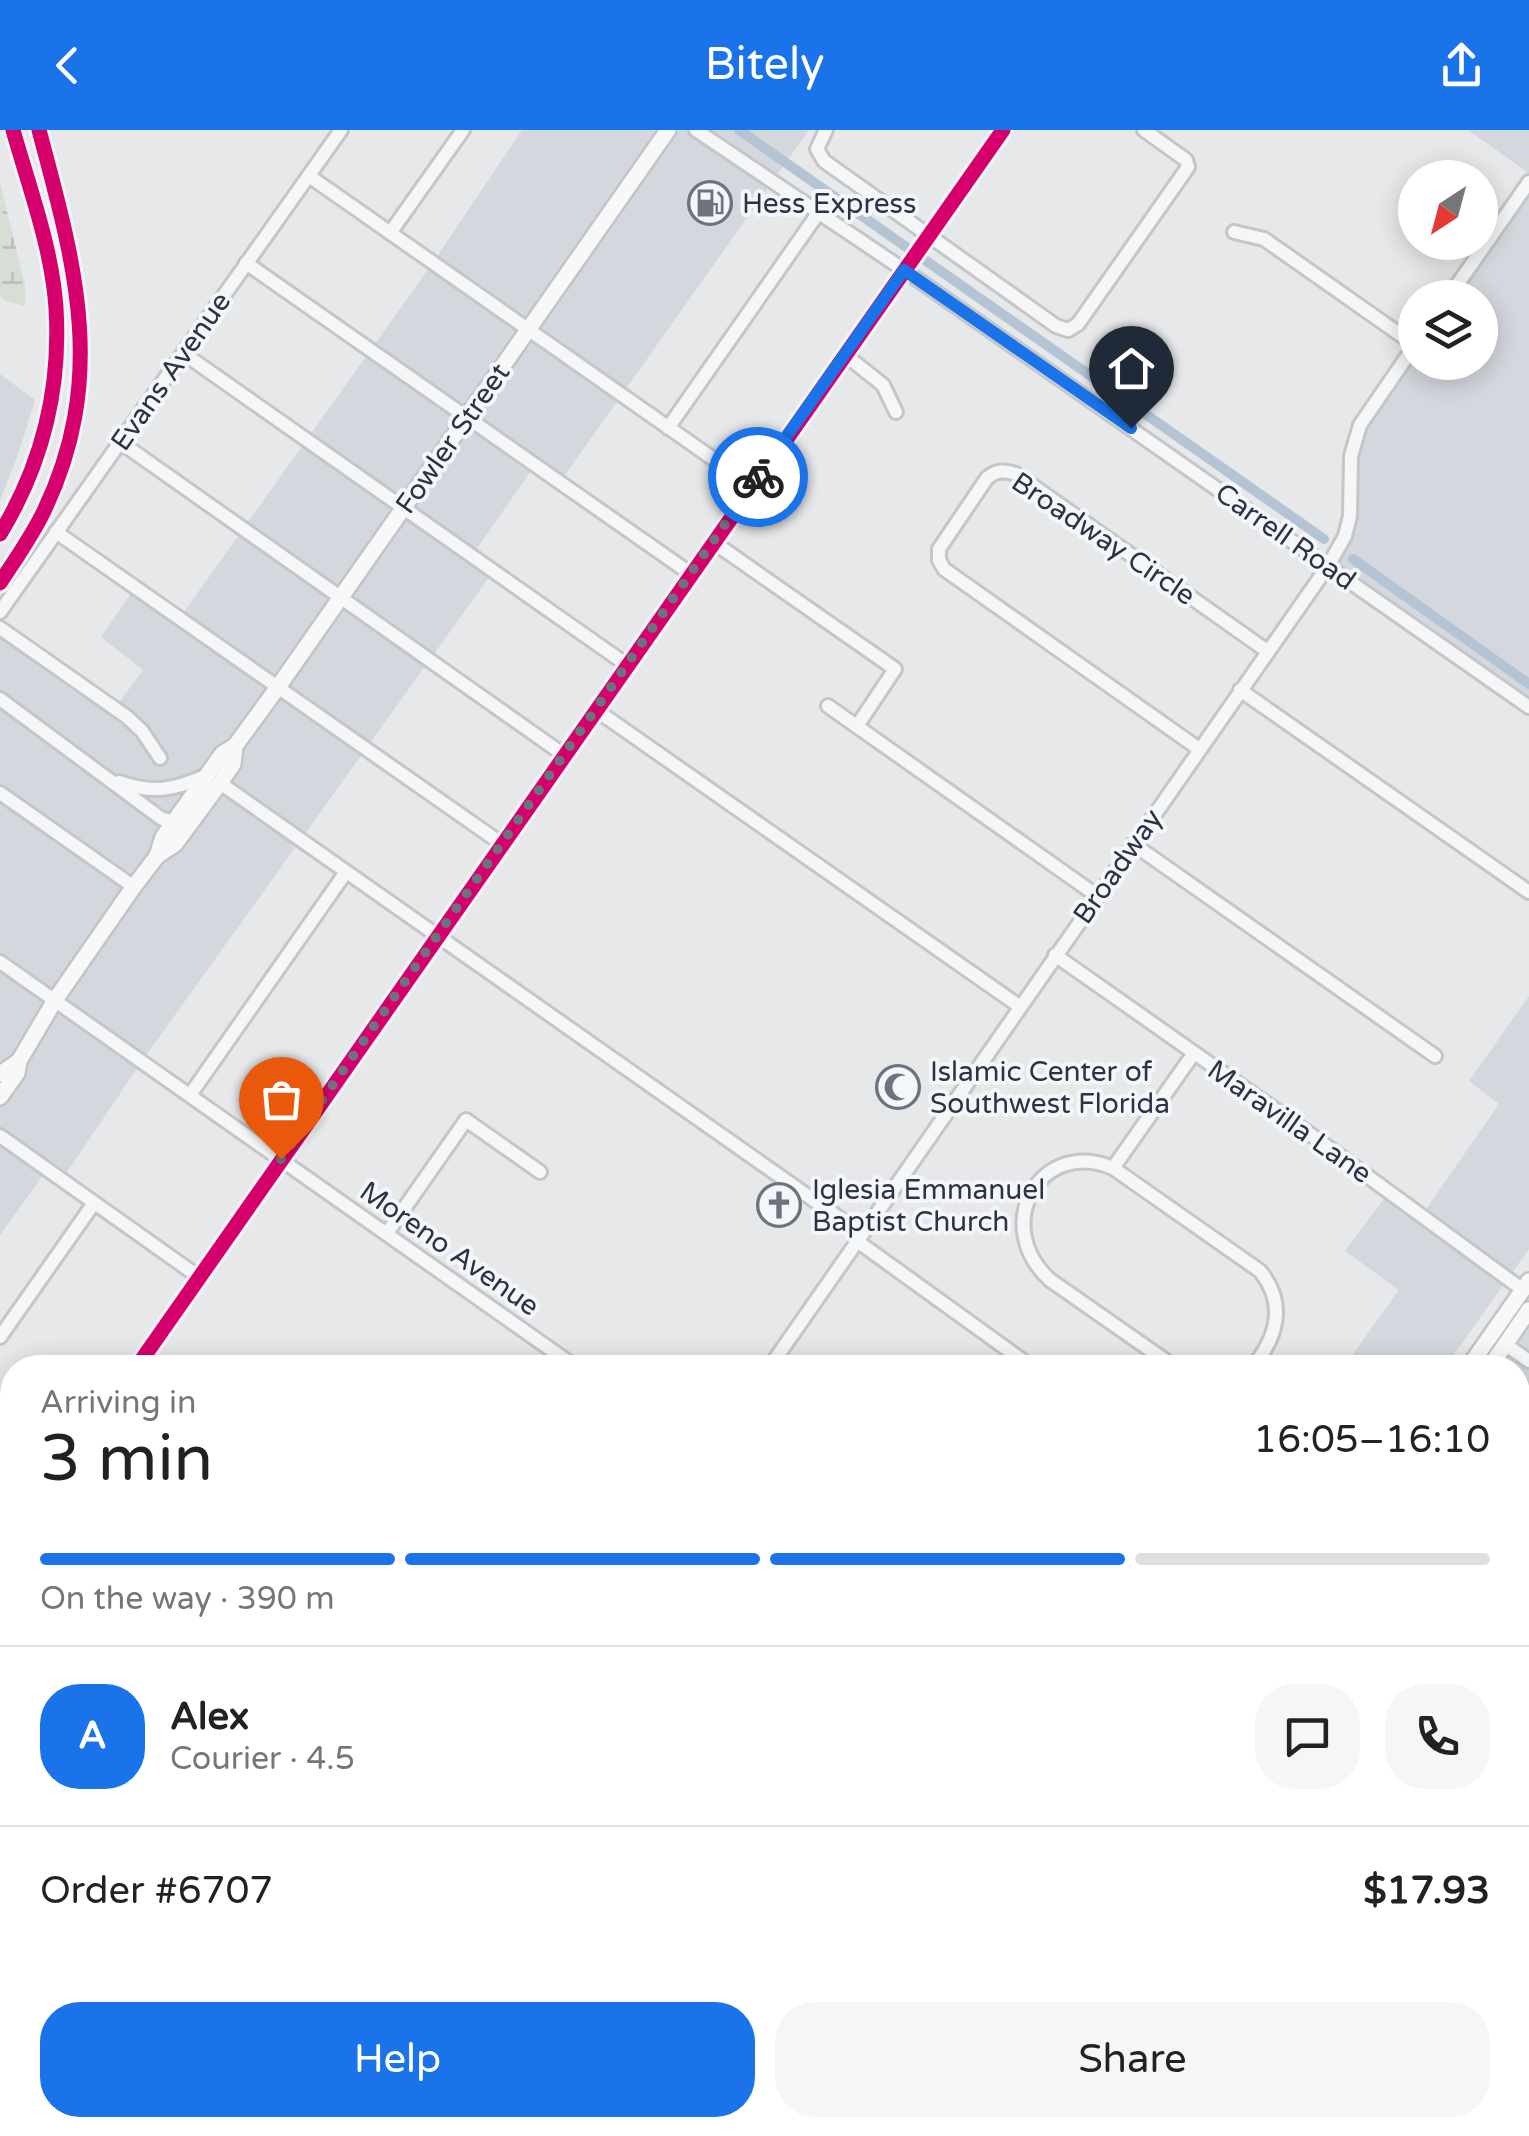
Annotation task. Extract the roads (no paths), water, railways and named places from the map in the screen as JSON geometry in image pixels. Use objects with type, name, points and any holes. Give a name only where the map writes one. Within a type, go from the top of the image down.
[{"type":"main road","points":[[0,534],[38,457],[52,402],[56,364],[56,306],[46,252],[13,130]]},
{"type":"main road","points":[[0,583],[43,514],[59,476],[70,438],[82,350],[77,284],[39,130]]},
{"type":"main road","name":"Fowler Street","points":[[0,1097],[17,1073],[6,1071],[158,856],[163,837],[182,823],[214,779],[222,754],[235,746],[278,687],[668,130]]},
{"type":"main road","points":[[1510,1337],[1526,1285]]},
{"type":"main road","points":[[1477,1355],[1526,1285]]},
{"type":"main road","points":[[1498,1355],[1529,1310]]},
{"type":"street","name":"Evans Avenue","points":[[0,612],[341,130]]},
{"type":"street","points":[[390,233],[463,130]]},
{"type":"street","name":"Carrell Road","points":[[696,130],[907,266],[1529,706]]},
{"type":"street","points":[[826,130],[818,145],[821,158],[926,239],[1062,329],[1073,328],[1188,167],[1186,160],[1144,130]]},
{"type":"street","points":[[145,1355],[1000,135],[981,130]]},
{"type":"street","points":[[308,176],[752,486]]},
{"type":"street","points":[[1461,280],[1529,182]]},
{"type":"street","points":[[668,428],[818,212]]},
{"type":"street","points":[[1234,232],[1264,239],[1398,333]]},
{"type":"street","points":[[246,263],[690,574]]},
{"type":"street","points":[[183,352],[628,665]]},
{"type":"street","points":[[844,354],[883,384],[896,412]]},
{"type":"street","name":"Broadway","points":[[778,1355],[1328,566],[1348,526],[1351,456],[1360,425],[1398,370]]},
{"type":"street","points":[[120,442],[564,755]]},
{"type":"street","name":"Broadway Circle","points":[[1199,748],[944,569],[939,550],[987,478],[1006,470],[1016,474],[1268,650]]},
{"type":"street","points":[[56,532],[502,844]]},
{"type":"street","points":[[713,542],[895,669],[857,726]]},
{"type":"street","points":[[0,628],[127,717],[160,758]]},
{"type":"street","points":[[1240,690],[1529,892]]},
{"type":"street","points":[[0,699],[162,819],[182,823]]},
{"type":"street","points":[[828,706],[1096,895]]},
{"type":"street","points":[[596,710],[1019,1006]]},
{"type":"street","points":[[103,776],[149,790],[214,779],[859,1238],[1015,1355]]},
{"type":"street","points":[[0,793],[134,886]]},
{"type":"street","points":[[1133,844],[1434,1056]]},
{"type":"street","points":[[190,1095],[346,872]]},
{"type":"street","name":"Maravilla Lane","points":[[1055,955],[1526,1285]]},
{"type":"street","name":"Moreno Avenue","points":[[0,962],[560,1355]]},
{"type":"street","points":[[1113,1168],[1194,1052]]},
{"type":"street","points":[[387,1233],[466,1120],[540,1172]]},
{"type":"street","points":[[0,1136],[199,1277]]},
{"type":"street","points":[[1157,1355],[1050,1280],[1036,1265],[1025,1244],[1022,1225],[1026,1205],[1043,1178],[1059,1168],[1097,1162],[1113,1168],[1242,1256],[1266,1279],[1276,1304],[1276,1328],[1262,1355]]},
{"type":"street","points":[[0,1337],[94,1202]]},
{"type":"street","points":[[1510,1337],[1524,1355]]},
{"type":"waterway","points":[[739,130],[1324,539]]},
{"type":"waterway","points":[[1353,559],[1529,684]]},
{"type":"place","name":"Hess Express","points":[[710,203]]},
{"type":"place","name":"Islamic Center of Southwest Florida","points":[[898,1087]]},
{"type":"place","name":"Iglesia Emmanuel Baptist Church","points":[[779,1205]]}]
